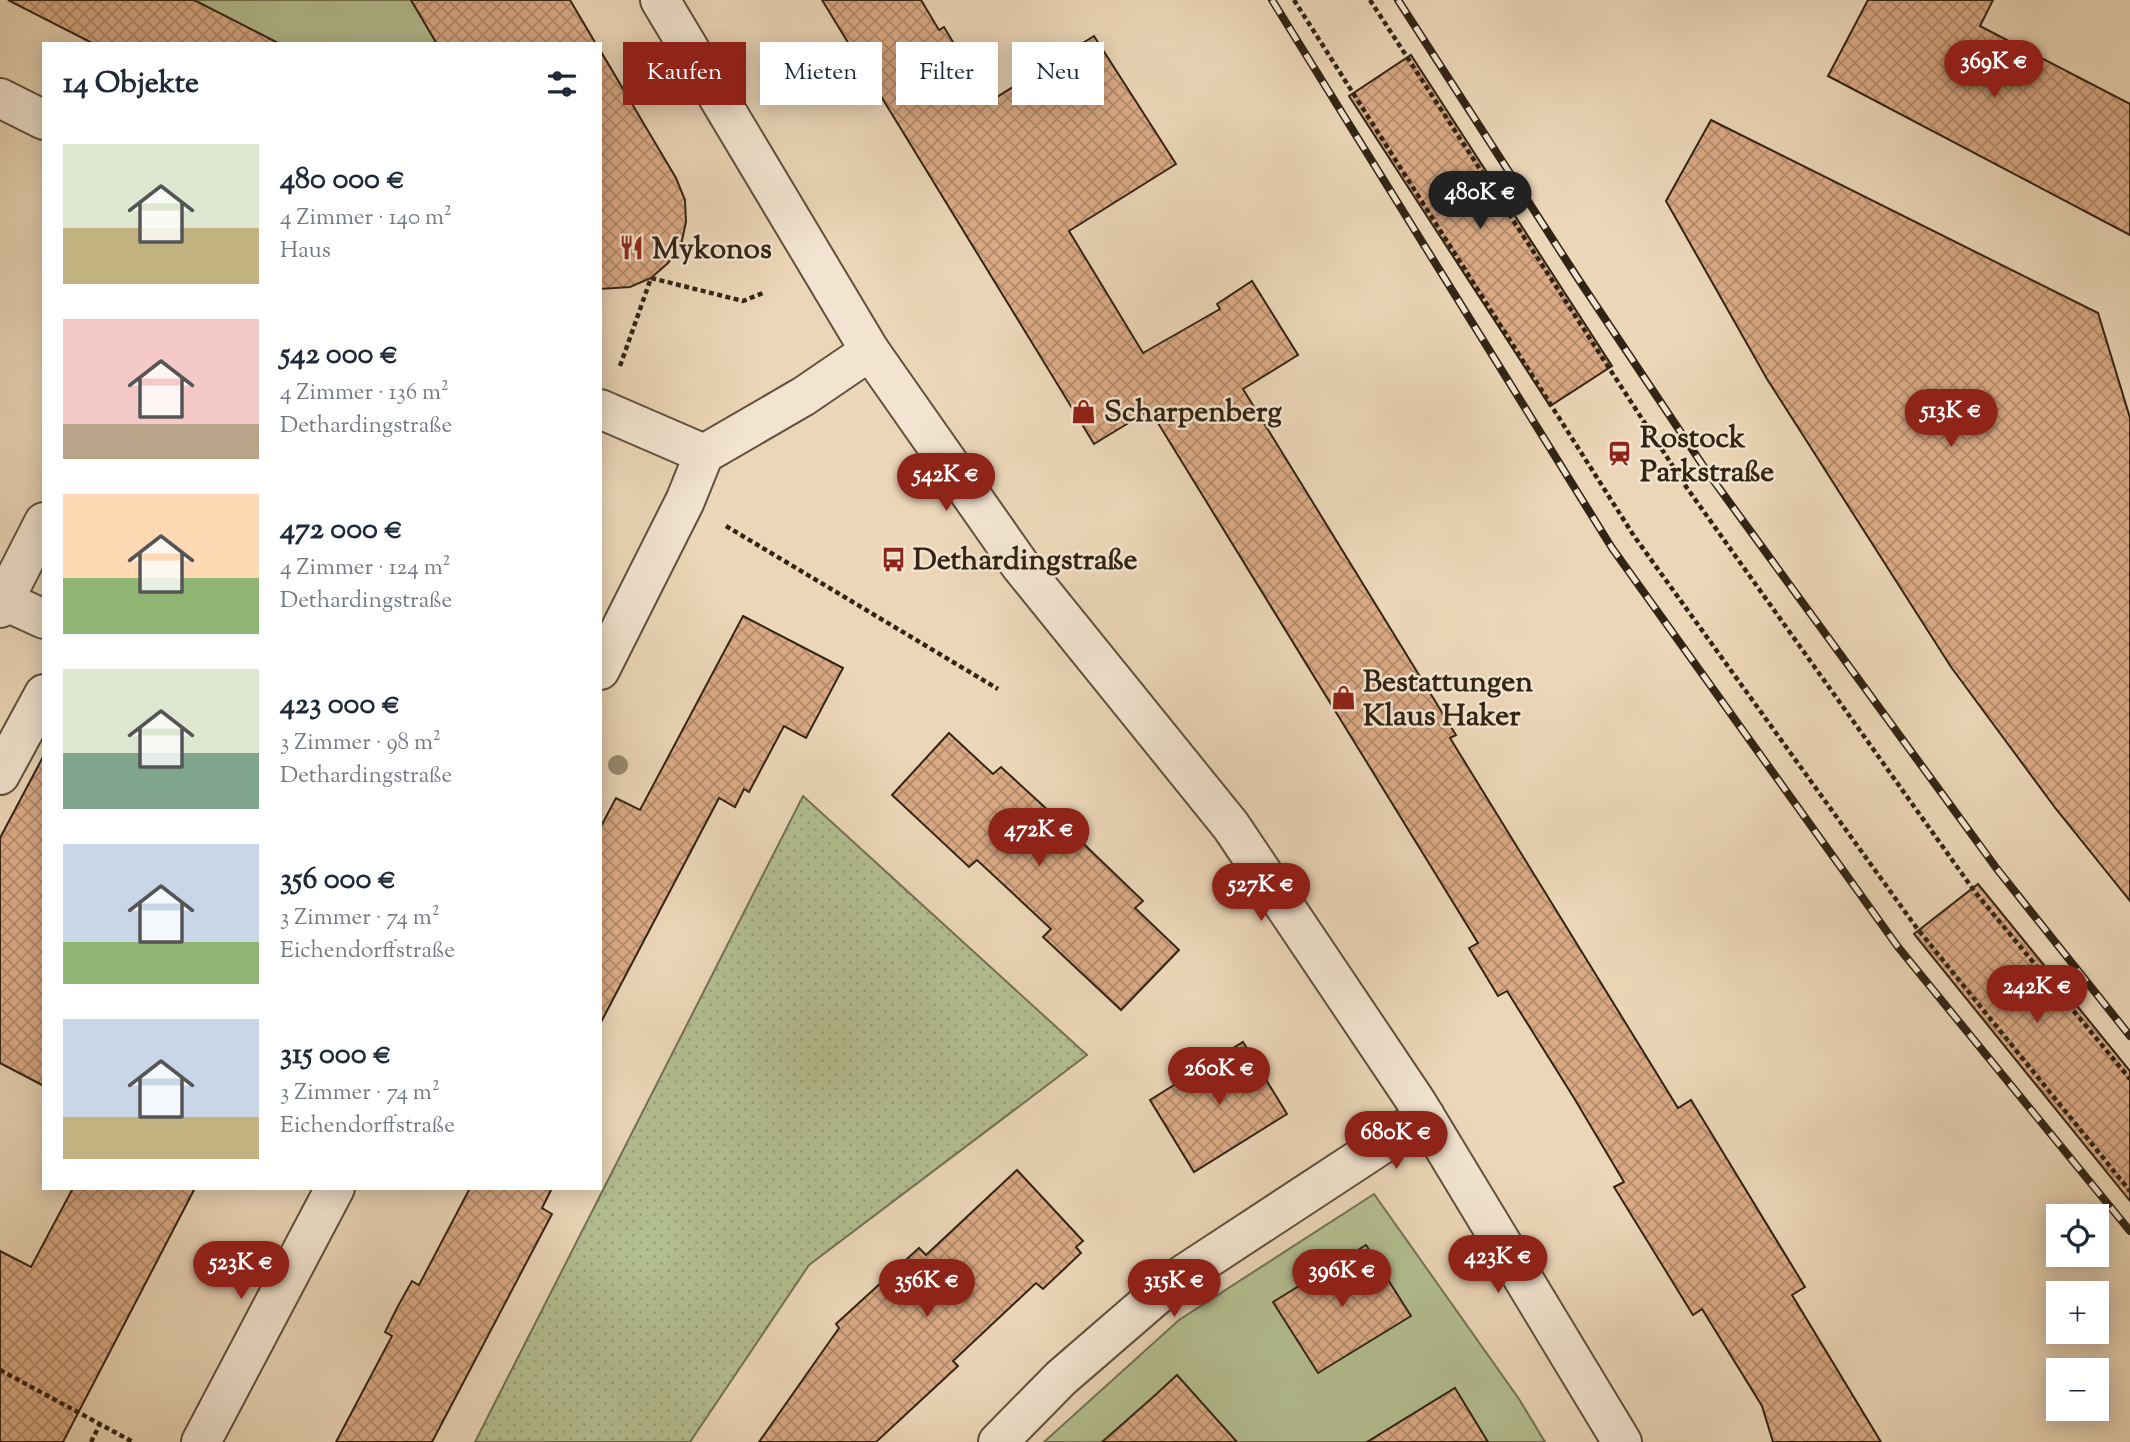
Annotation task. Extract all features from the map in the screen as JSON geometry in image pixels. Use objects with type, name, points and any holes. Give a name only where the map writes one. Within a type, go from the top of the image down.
[{"type":"street","points":[[660,0],[870,351],[1020,565],[1231,826],[1425,1116],[1622,1442]]},
{"type":"street","points":[[0,98],[42,119]]},
{"type":"street","points":[[602,666],[685,501],[704,454],[804,397],[870,351]]},
{"type":"street","points":[[602,409],[704,454]]},
{"type":"street","points":[[42,526],[1,602],[42,618]]},
{"type":"street","points":[[0,775],[42,698]]},
{"type":"street","points":[[998,1442],[1061,1378],[1172,1282],[1425,1116]]},
{"type":"street","points":[[201,1442],[334,1190]]},
{"type":"path","points":[[1294,0],[1634,536],[1916,927],[2130,1191]]},
{"type":"path","points":[[1370,0],[1687,488],[1975,892],[2130,1079]]},
{"type":"path","points":[[602,407],[624,358],[651,278],[743,301],[763,293]]},
{"type":"path","points":[[685,501],[999,689]]},
{"type":"path","points":[[0,1370],[132,1442]]},
{"type":"path","points":[[91,1442],[100,1424]]},
{"type":"green space","points":[[194,0],[411,0],[436,42],[275,42]]},
{"type":"green space","points":[[803,796],[1087,1055],[809,1265],[690,1442],[475,1442]]},
{"type":"green space","points":[[1374,1194],[1519,1399],[1545,1442],[1044,1442],[1179,1320]]},
{"type":"building","points":[[8,0],[194,0],[276,42],[90,42]]},
{"type":"building","points":[[411,0],[570,0],[595,42],[436,42]]},
{"type":"building","points":[[822,0],[921,0],[939,30],[944,27],[953,42],[896,42],[896,105],[998,105],[998,96],[1012,88],[1012,105],[1104,105],[1104,52],[1176,164],[1069,231],[1143,353],[1220,309],[1217,304],[1252,281],[1298,355],[1243,389],[1456,735],[1450,738],[1678,1108],[1691,1100],[1805,1287],[1792,1295],[1881,1442],[1773,1442],[1762,1406],[1702,1309],[1693,1315],[1614,1187],[1624,1182],[1574,1098],[1507,991],[1498,996],[1469,948],[1478,943],[1150,410],[1094,444],[882,98],[882,42],[848,42]]},
{"type":"building","points":[[1868,0],[1993,0],[1980,26],[2130,104],[2130,235],[1828,76]]},
{"type":"building","points":[[1094,36],[1098,42],[1084,42]]},
{"type":"building","points":[[602,53],[623,89],[623,105],[633,105],[676,178],[685,200],[686,222],[681,245],[668,263],[651,278],[630,287],[602,289]]},
{"type":"building","points":[[1411,55],[1612,366],[1550,406],[1349,96]]},
{"type":"building","points":[[1711,120],[2098,313],[2130,418],[2130,901],[2056,809],[1951,667],[1767,379],[1666,201]]},
{"type":"building","points":[[743,616],[843,668],[806,738],[784,726],[749,792],[744,789],[735,807],[719,798],[602,1020],[602,824],[616,798],[640,810]]},
{"type":"building","points":[[949,733],[993,774],[1001,767],[1063,824],[1143,901],[1135,908],[1179,950],[1121,1010],[1043,937],[1051,929],[977,860],[969,867],[892,795]]},
{"type":"building","points":[[42,759],[42,1085],[0,1063],[0,838]]},
{"type":"building","points":[[1978,884],[2130,1071],[2130,1201],[1914,934]]},
{"type":"building","points":[[1243,1042],[1287,1114],[1194,1172],[1150,1100]]},
{"type":"building","points":[[1017,1170],[1083,1241],[1076,1247],[1081,1253],[1043,1289],[1036,1283],[953,1361],[958,1366],[876,1442],[759,1442],[839,1328],[836,1324],[919,1248],[926,1255]]},
{"type":"building","points":[[72,1190],[194,1190],[63,1442],[0,1442],[0,1251],[31,1267]]},
{"type":"building","points":[[469,1190],[551,1190],[542,1208],[552,1214],[432,1442],[336,1442],[392,1336],[385,1332],[398,1306],[412,1281],[419,1285]]},
{"type":"building","points":[[1366,1245],[1411,1316],[1318,1373],[1273,1302]]},
{"type":"building","points":[[1177,1375],[1237,1442],[1102,1442],[1152,1398]]},
{"type":"building","points":[[1455,1388],[1488,1442],[1367,1442]]},
{"type":"railway","points":[[1272,0],[1612,548],[1898,947],[2130,1231]]},
{"type":"railway","points":[[1398,0],[1577,277],[1708,473],[1997,869],[2130,1036]]},
{"type":"place","name":"Mykonos","points":[[632,248]]},
{"type":"place","name":"Scharpenberg","points":[[1084,411]]},
{"type":"place","name":"Rostock Parkstraße","points":[[1620,454]]},
{"type":"place","name":"Dethardingstraße","points":[[893,559]]},
{"type":"place","name":"Bestattungen Klaus Haker","points":[[1343,698]]}]
